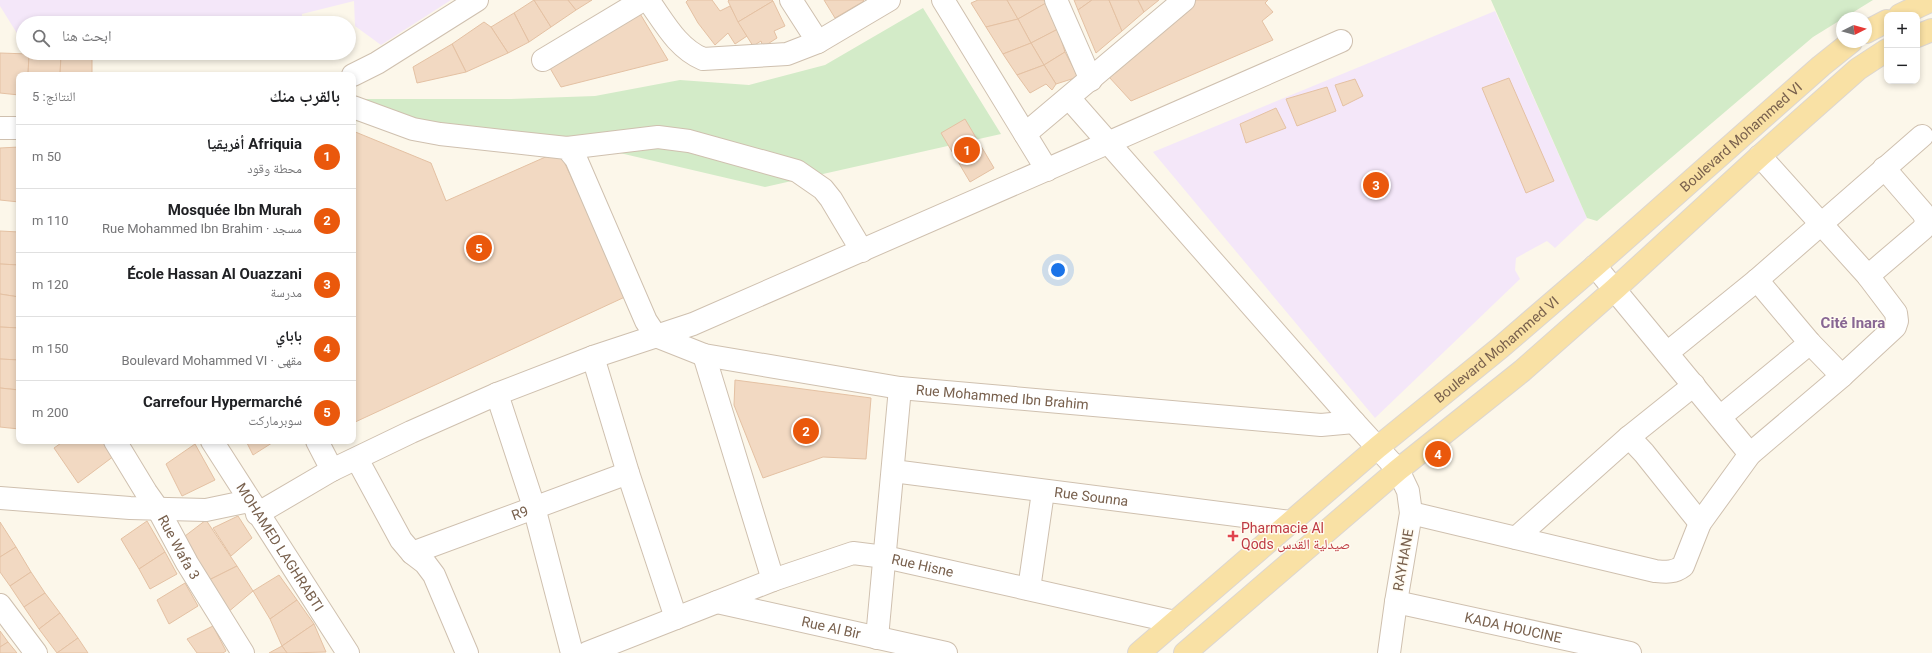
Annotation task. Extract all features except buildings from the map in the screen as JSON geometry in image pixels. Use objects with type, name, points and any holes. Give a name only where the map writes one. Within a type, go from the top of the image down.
[{"type":"main road","points":[[1906,12],[1932,0]]},
{"type":"main road","points":[[1872,29],[1884,23]]},
{"type":"main road","points":[[1920,35],[1932,30]]},
{"type":"main road","name":"Boulevard Mohammed VI","points":[[1139,653],[1378,447],[1501,347],[1595,266],[1754,124],[1844,48]]},
{"type":"main road","name":"Boulevard Mohammed VI","points":[[1184,653],[1398,470],[1522,371],[1615,290],[1760,156],[1858,69],[1884,52]]},
{"type":"street","points":[[356,74],[377,63],[477,0]]},
{"type":"street","points":[[543,60],[643,0]]},
{"type":"street","points":[[648,0],[682,46],[692,54],[703,59],[787,54],[818,42],[889,0]]},
{"type":"street","points":[[791,0],[818,42]]},
{"type":"street","points":[[943,0],[1047,170]]},
{"type":"street","points":[[1056,0],[1090,80]]},
{"type":"street","points":[[1025,134],[1184,0]]},
{"type":"street","points":[[0,498],[206,510],[253,508],[411,432],[497,394],[593,357],[693,324],[1341,41]]},
{"type":"street","name":"RAYHANE","points":[[1069,98],[1398,470],[1408,491],[1411,513],[1389,653]]},
{"type":"street","points":[[356,108],[413,130],[567,148],[658,137],[689,141],[797,171],[823,189],[831,199],[862,251]]},
{"type":"street","points":[[0,128],[16,128]]},
{"type":"street","points":[[1667,352],[1757,280],[1922,136]]},
{"type":"street","points":[[567,148],[576,159],[646,321],[656,336]]},
{"type":"street","points":[[1411,513],[1655,572],[1669,572],[1678,570],[1683,566],[1700,523],[1750,454],[1842,376],[1895,327],[1897,321],[1896,313],[1868,276],[1760,156]]},
{"type":"street","points":[[1868,276],[1923,229],[1926,221],[1923,213],[1884,168]]},
{"type":"street","points":[[1595,266],[1750,454]]},
{"type":"street","points":[[1757,280],[1810,343],[1842,376]]},
{"type":"street","name":"Rue Mohammed Ibn Brahim","points":[[656,336],[704,355],[900,388],[1321,425],[1354,422]]},
{"type":"street","points":[[1720,417],[1810,343]]},
{"type":"street","points":[[704,355],[773,580]]},
{"type":"street","points":[[593,357],[628,474],[676,618],[596,650]]},
{"type":"street","points":[[1516,538],[1629,436],[1694,385]]},
{"type":"street","points":[[877,638],[900,388]]},
{"type":"street","points":[[497,394],[534,507],[572,653]]},
{"type":"street","points":[[1629,436],[1700,523]]},
{"type":"street","name":"Rue Wafa 3","points":[[117,444],[146,492],[158,508],[187,563],[243,653]]},
{"type":"street","name":"MOHAMED LAGHRABTI","points":[[214,444],[253,508],[348,653]]},
{"type":"street","points":[[319,444],[332,470]]},
{"type":"street","points":[[357,459],[388,520],[400,540],[412,553],[425,563],[434,575],[467,653]]},
{"type":"street","name":"Rue Sounna","points":[[893,471],[1043,492],[1290,522]]},
{"type":"street","name":"R9","points":[[412,553],[534,507],[628,474]]},
{"type":"street","points":[[1029,589],[1043,492]]},
{"type":"street","name":"Rue Hisne","points":[[676,618],[773,580],[853,553],[885,558],[1175,622]]},
{"type":"street","name":"Rue Al Bir","points":[[717,602],[946,653]]},
{"type":"street","name":"KADA HOUCINE","points":[[1396,602],[1630,653]]},
{"type":"street","points":[[0,605],[36,653]]},
{"type":"street","points":[[596,650],[631,653]]},
{"type":"shaded area","points":[[0,0],[451,0],[381,45],[356,27],[354,1],[302,14],[302,16],[16,16],[16,32],[0,6]]},
{"type":"shaded area","points":[[1495,11],[1587,218],[1555,248],[1547,241],[1516,258],[1515,270],[1520,279],[1375,418],[1153,152]]},
{"type":"green space","points":[[1491,0],[1873,0],[1854,12],[1836,12],[1836,23],[1813,37],[1597,221],[1587,218]]},
{"type":"green space","points":[[923,8],[1001,134],[765,187],[560,139],[356,121],[356,99],[511,99],[595,96],[680,80],[749,85],[825,65]]},
{"type":"place","name":"Afriquia أفريقيا","points":[[967,150]]},
{"type":"place","name":"École Hassan Al Ouazzani","points":[[1376,185]]},
{"type":"place","name":"Carrefour Hypermarché","points":[[479,248]]},
{"type":"place","name":"Mosquée Ibn Murah","points":[[806,431]]},
{"type":"place","name":"باباي","points":[[1438,454]]},
{"type":"place","name":"Pharmacie Al Qods صيدلية القدس","points":[[1233,536]]},
{"type":"district","name":"Cité Inara","points":[[1853,323]]}]
